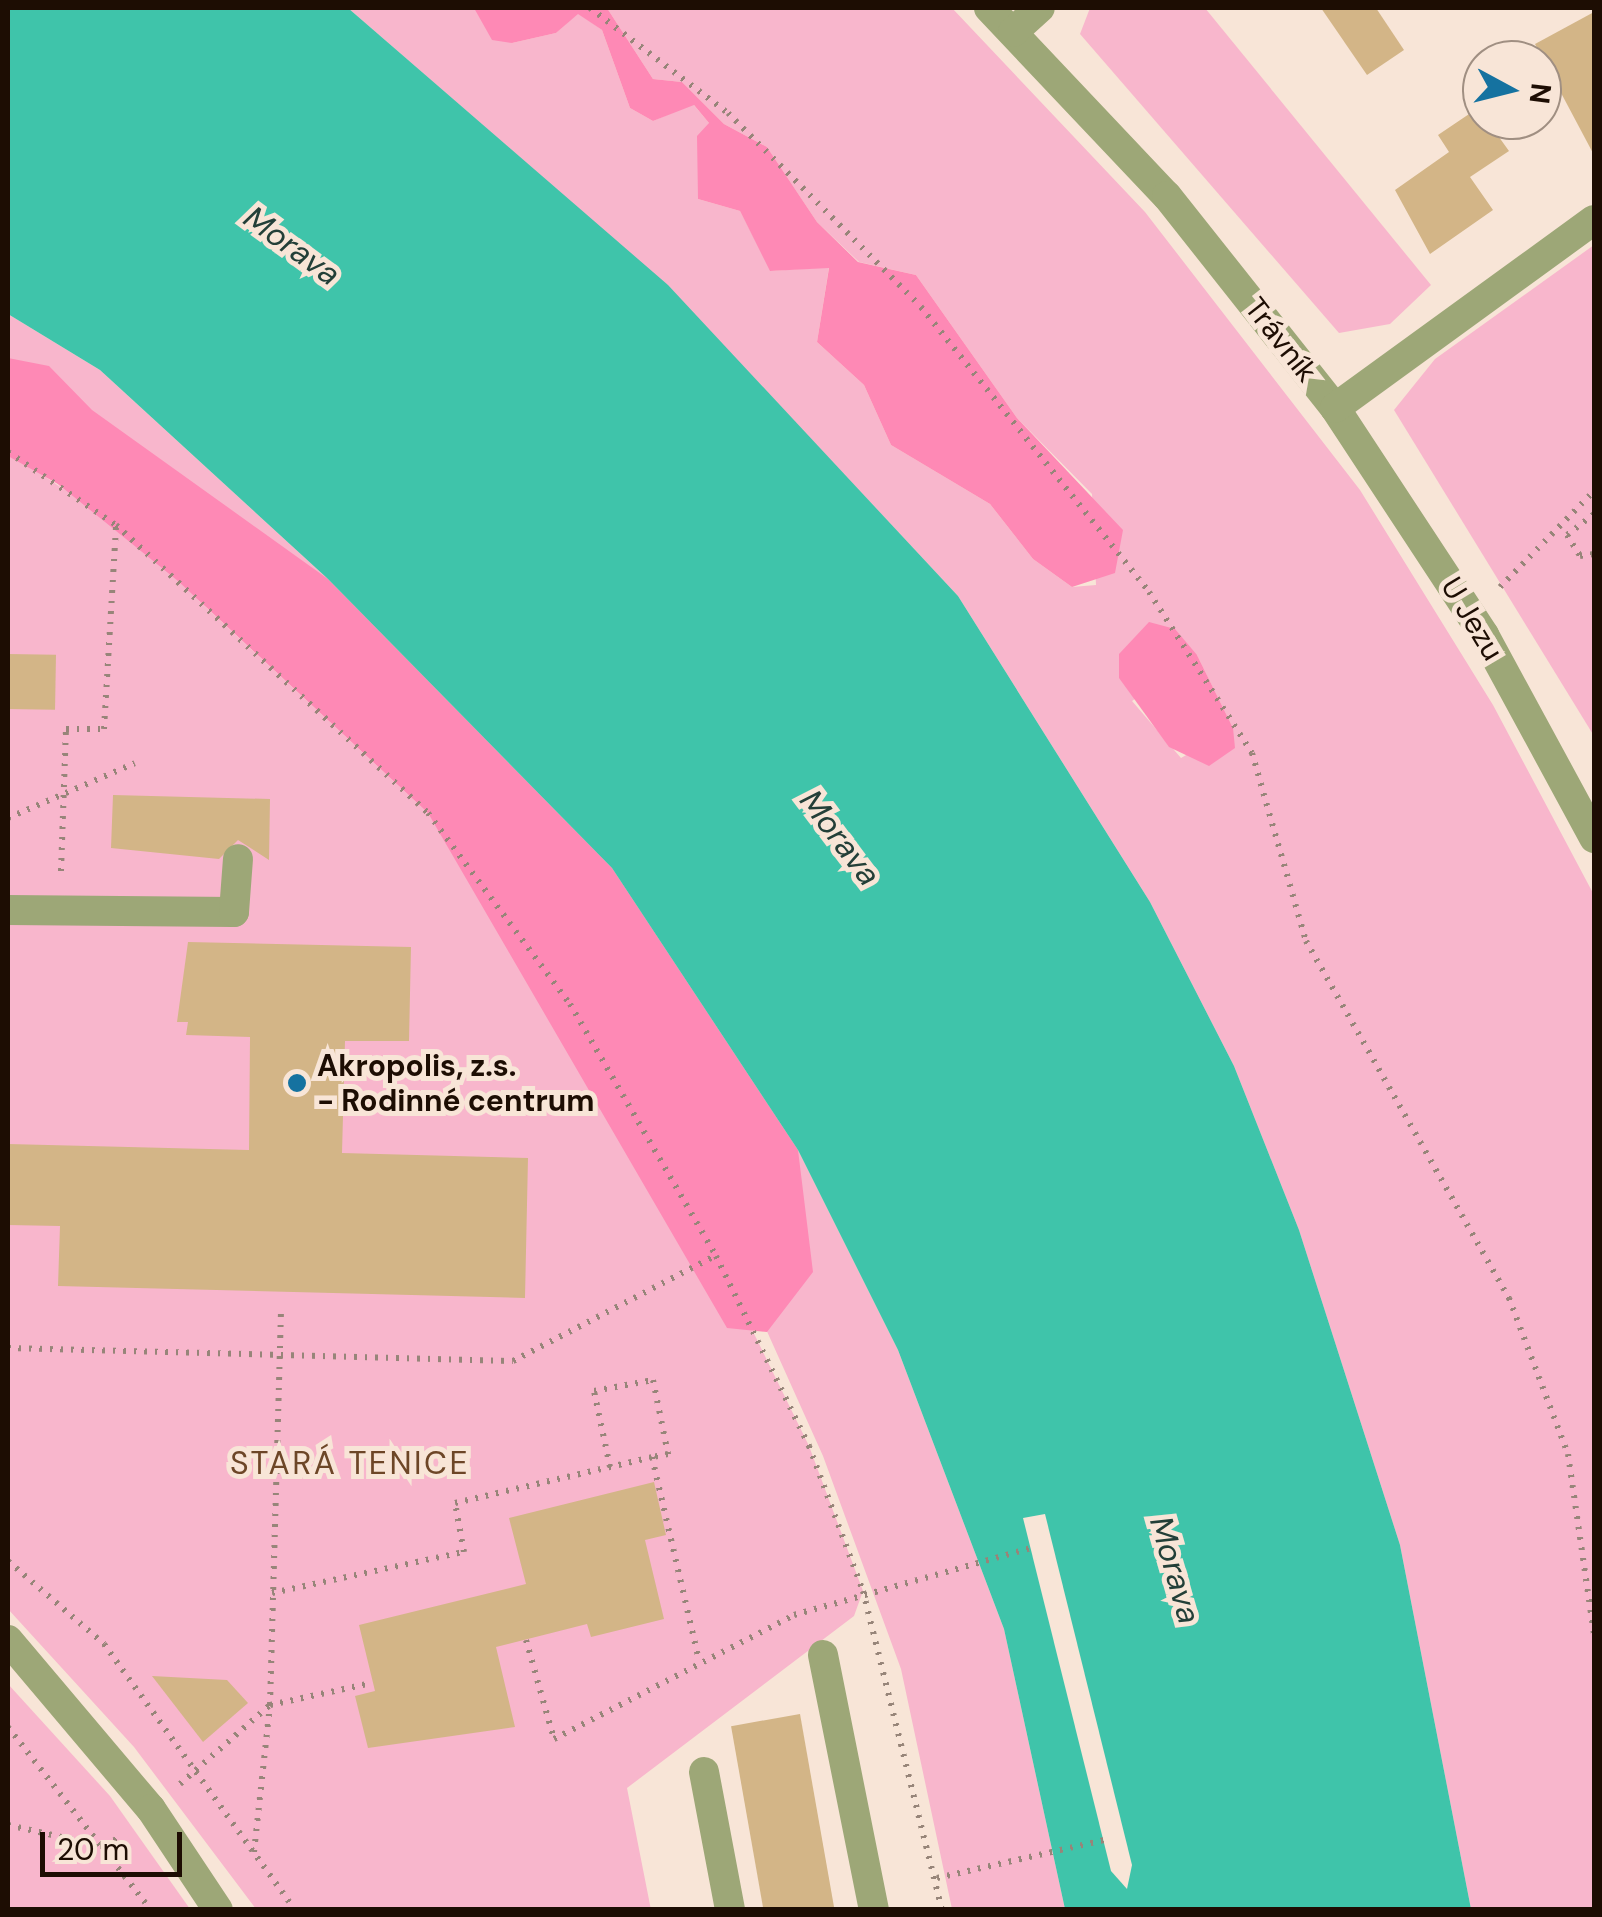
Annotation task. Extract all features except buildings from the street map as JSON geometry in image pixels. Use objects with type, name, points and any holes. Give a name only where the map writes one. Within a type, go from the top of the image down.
[{"type":"street","name":"Trávník","points":[[989,8],[1167,196],[1335,408],[1594,220]]},
{"type":"street","points":[[1013,32],[1040,8]]},
{"type":"street","name":"U Jezu","points":[[1335,408],[1484,635],[1594,838]]},
{"type":"street","points":[[8,910],[234,912],[238,859]]},
{"type":"street","points":[[8,1640],[151,1810],[218,1910]]},
{"type":"street","points":[[823,1655],[874,1910]]},
{"type":"street","points":[[704,1772],[730,1910]]},
{"type":"path","points":[[590,8],[728,113],[921,306],[1149,592],[1252,753],[1306,941],[1509,1298],[1568,1454],[1594,1634]]},
{"type":"path","points":[[8,452],[116,526],[428,813],[570,1004],[716,1256],[809,1446],[863,1591],[942,1910]]},
{"type":"path","points":[[1492,595],[1594,491]]},
{"type":"path","points":[[1594,514],[1567,535],[1580,556],[1594,554]]},
{"type":"path","points":[[62,912],[61,794],[66,729],[104,730],[116,526]]},
{"type":"path","points":[[8,818],[135,763]]},
{"type":"path","points":[[8,1348],[514,1361],[716,1256]]},
{"type":"path","points":[[254,1852],[270,1705],[281,1313]]},
{"type":"path","points":[[272,1592],[464,1552],[455,1503],[668,1454],[652,1380],[594,1391],[610,1467]]},
{"type":"path","points":[[652,1458],[699,1661]]},
{"type":"path","points":[[526,1640],[554,1738],[699,1661],[863,1591],[1031,1548]]},
{"type":"path","points":[[8,1561],[104,1644],[294,1908]]},
{"type":"path","points":[[106,1848],[270,1705],[372,1682]]},
{"type":"path","points":[[8,1727],[151,1910]]},
{"type":"path","points":[[8,1826],[106,1848]]},
{"type":"path","points":[[937,1878],[1104,1840]]},
{"type":"shaded area","points":[[348,8],[474,8],[512,43],[556,33],[578,13],[602,30],[630,108],[653,121],[693,104],[709,123],[698,199],[740,211],[771,271],[829,267],[817,342],[864,385],[891,445],[990,504],[1033,559],[1072,587],[1096,585],[1092,494],[1017,418],[916,275],[859,262],[817,222],[767,147],[724,124],[682,82],[653,79],[607,8],[952,8],[1145,212],[1360,490],[1493,705],[1594,895],[1594,1909],[1471,1909],[1400,1545],[1299,1230],[1234,1066],[1150,902],[958,596],[668,286]],"holes":[[[1197,655],[1233,728],[1181,758],[1132,701]]]},
{"type":"shaded area","points":[[474,8],[607,8],[653,79],[682,82],[724,124],[767,147],[817,222],[858,262],[916,275],[1017,418],[1123,530],[1115,573],[1072,587],[1033,559],[990,504],[891,445],[864,385],[817,342],[829,268],[770,271],[740,211],[698,199],[697,136],[709,123],[694,105],[653,121],[630,108],[602,30],[578,14],[556,33],[512,43],[492,40]]},
{"type":"shaded area","points":[[1090,8],[1205,8],[1431,285],[1390,324],[1339,333],[1080,34]]},
{"type":"shaded area","points":[[1594,245],[1594,736],[1394,410],[1435,359]]},
{"type":"shaded area","points":[[8,314],[100,370],[328,579],[612,868],[798,1150],[898,1350],[1004,1629],[1065,1909],[952,1909],[901,1669],[823,1456],[734,1258],[422,783],[197,599],[428,813],[716,1256],[809,1446],[863,1591],[854,1616],[627,1788],[651,1910],[256,1909],[134,1747],[8,1609],[8,452],[65,490],[8,444]]},
{"type":"shaded area","points":[[8,358],[49,366],[92,410],[328,579],[612,868],[798,1150],[813,1272],[767,1332],[727,1328],[428,813],[178,581],[58,484],[8,456]]},
{"type":"shaded area","points":[[1149,622],[1175,629],[1197,655],[1233,728],[1235,748],[1209,766],[1169,747],[1119,678],[1119,654]]},
{"type":"shaded area","points":[[8,1684],[110,1796],[190,1909],[8,1909]]},
{"type":"water","name":"Morava","points":[[8,8],[348,8],[668,285],[958,596],[1150,902],[1234,1066],[1299,1230],[1400,1545],[1471,1909],[1065,1909],[1004,1629],[898,1350],[798,1150],[612,868],[328,579],[100,370],[8,314]]},
{"type":"pier","points":[[1045,1514],[1132,1865],[1127,1889],[1111,1871],[1023,1518]]},
{"type":"place","name":"Akropolis, z.s. - Rodinné centrum","points":[[297,1083]]},
{"type":"district","name":"STARÁ TENICE","points":[[350,1463]]}]
